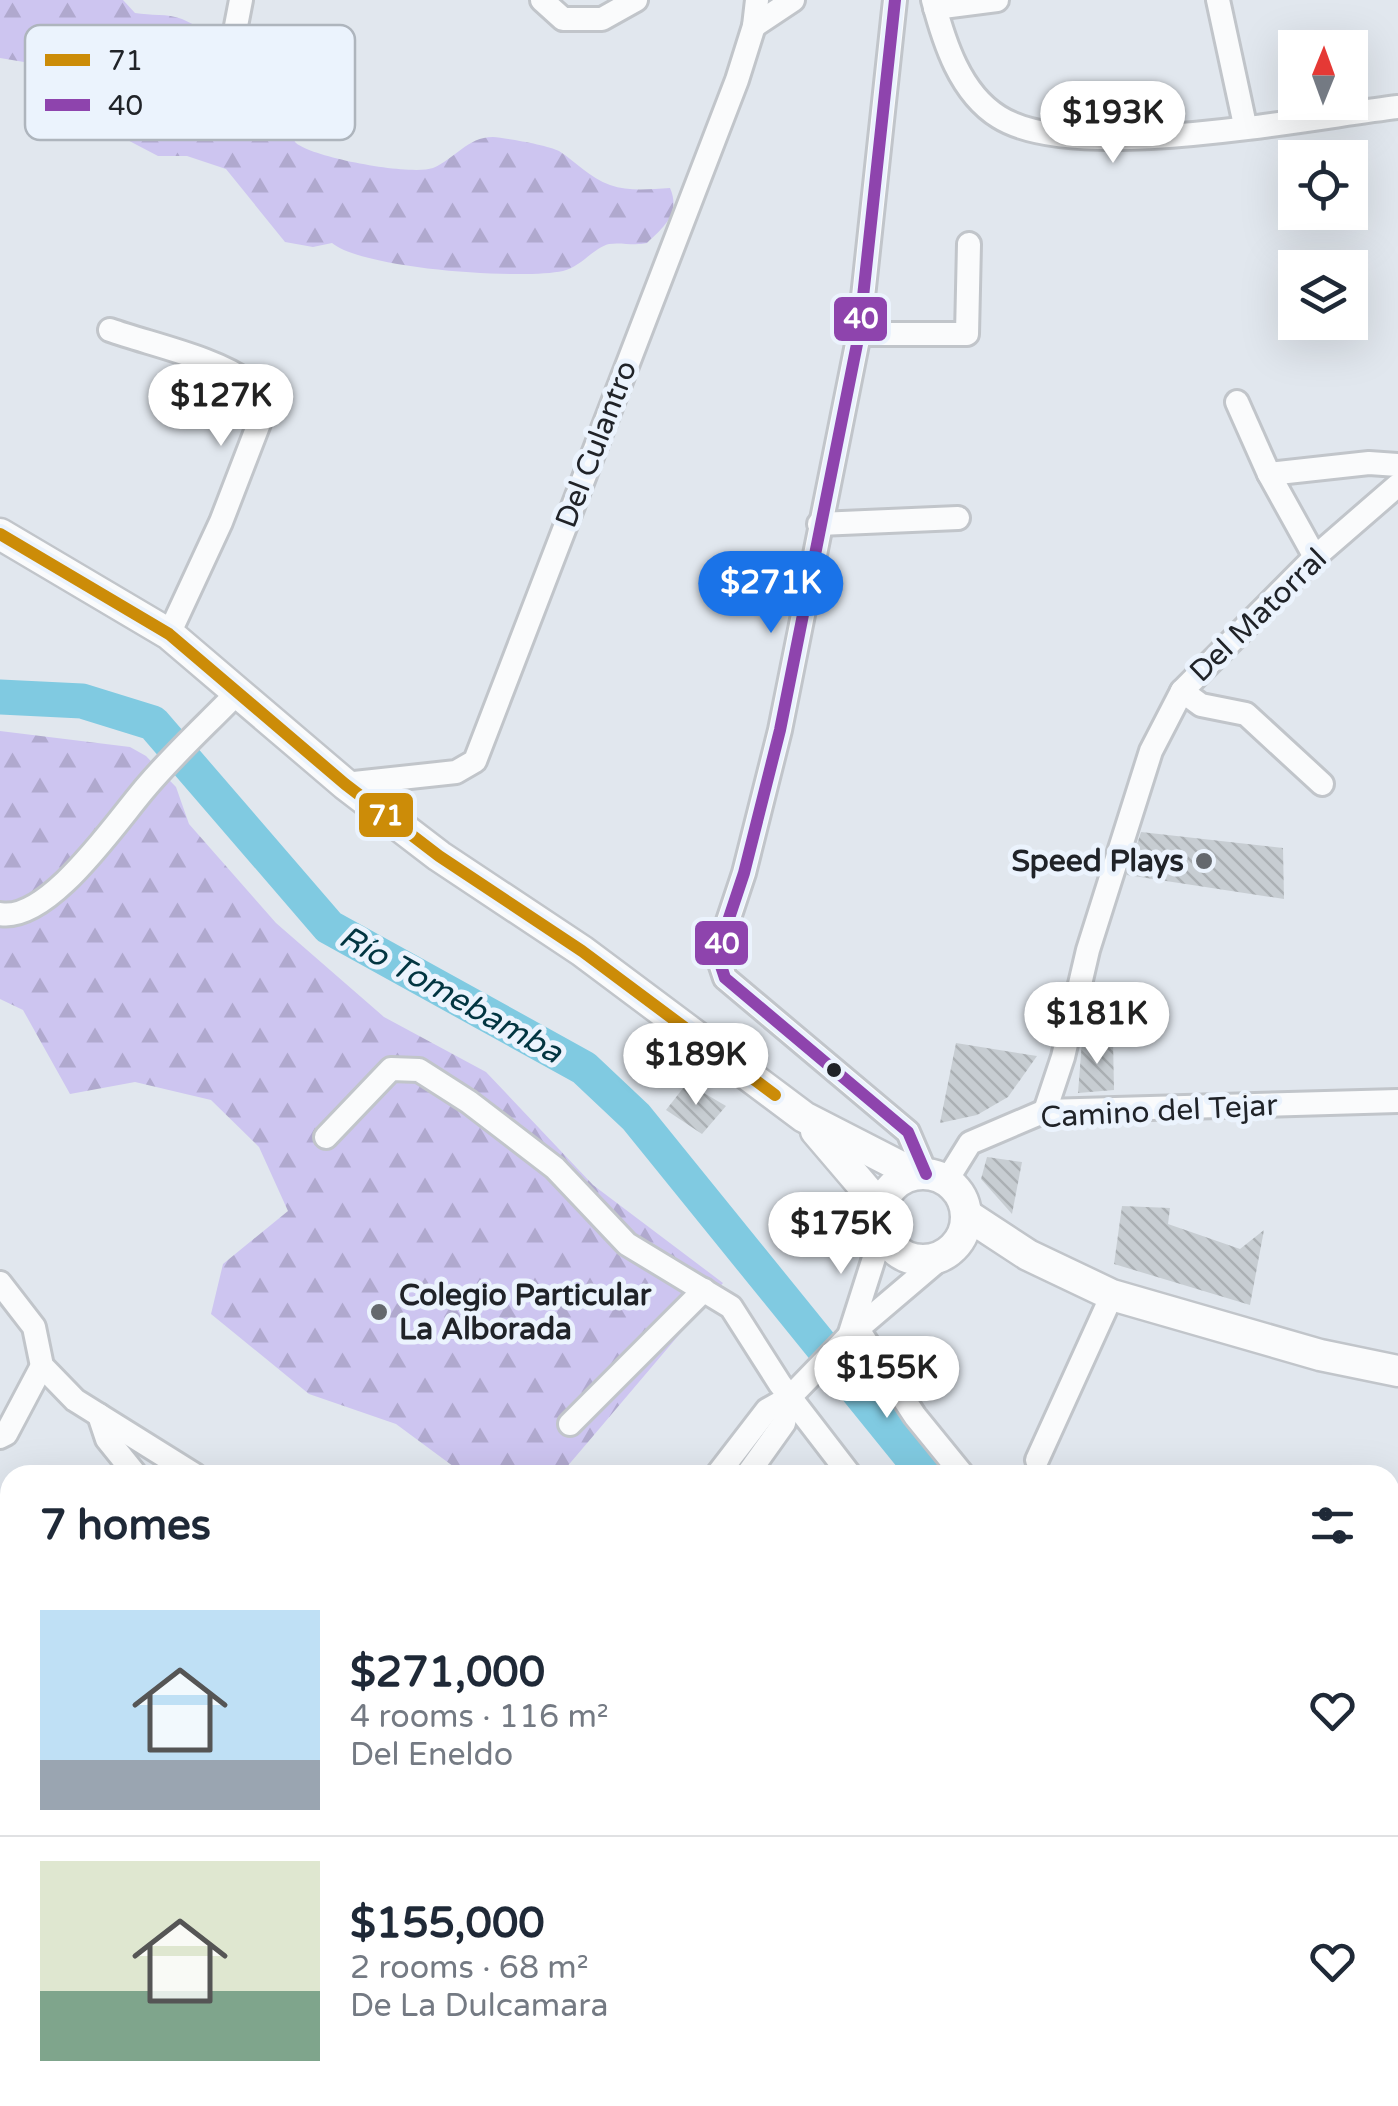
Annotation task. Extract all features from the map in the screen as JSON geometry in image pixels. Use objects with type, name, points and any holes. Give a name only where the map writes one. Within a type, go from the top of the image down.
[{"type":"main road","points":[[0,534],[168,634],[345,784],[439,856],[582,951],[804,1117],[929,1176],[964,1202],[967,1215],[960,1241],[946,1254]]},
{"type":"main road","points":[[804,1117],[907,1258],[926,1261],[946,1254],[1028,1255]]},
{"type":"main road","points":[[881,1219],[893,1185],[929,1176]]},
{"type":"main road","points":[[967,1215],[1028,1255],[1112,1294],[1320,1355],[1398,1371]]},
{"type":"street","points":[[236,25],[242,0]]},
{"type":"street","points":[[542,0],[563,19],[602,19],[636,0]]},
{"type":"street","name":"Del Culantro","points":[[345,784],[456,772],[475,761],[754,26],[757,0]]},
{"type":"street","points":[[754,26],[793,0]]},
{"type":"street","points":[[895,0],[859,334],[780,730],[744,874],[722,940],[720,964],[726,978],[908,1132],[929,1176]]},
{"type":"street","points":[[996,0],[934,4],[950,59],[971,88],[998,116],[1035,132],[1111,140],[1398,107]]},
{"type":"street","points":[[1218,0],[1245,125]]},
{"type":"street","points":[[859,334],[968,334],[969,244]]},
{"type":"street","points":[[110,330],[234,374],[254,387],[261,398],[264,414],[221,522],[168,634]]},
{"type":"street","points":[[1238,402],[1269,474],[1315,558]]},
{"type":"street","points":[[1269,474],[1369,463],[1398,465]]},
{"type":"street","name":"Del Matorral","points":[[1044,1111],[1063,1056],[1088,950],[1151,751],[1182,691],[1315,558],[1398,485]]},
{"type":"street","points":[[819,524],[958,518]]},
{"type":"street","points":[[1182,691],[1202,705],[1246,714],[1322,784]]},
{"type":"street","points":[[0,914],[8,915],[50,895],[85,864],[147,786],[238,692]]},
{"type":"street","points":[[326,1137],[390,1070],[419,1070],[534,1150],[627,1244],[740,1316],[843,1465]]},
{"type":"street","name":"Camino del Tejar","points":[[929,1176],[970,1143],[1044,1111],[1398,1101]]},
{"type":"street","points":[[851,1336],[881,1219]]},
{"type":"street","points":[[725,1465],[768,1410],[794,1394],[851,1336],[946,1254]]},
{"type":"street","points":[[0,1283],[34,1327],[42,1366],[75,1400],[179,1465]]},
{"type":"street","points":[[570,1424],[704,1290]]},
{"type":"street","points":[[1037,1460],[1112,1294]]},
{"type":"street","points":[[851,1336],[955,1465]]},
{"type":"street","points":[[0,1437],[6,1434],[42,1366]]},
{"type":"street","points":[[754,1465],[784,1423],[794,1394]]},
{"type":"street","points":[[99,1415],[107,1440],[128,1465]]},
{"type":"green space","points":[[0,0],[123,0],[135,13],[171,16],[193,25],[25,25],[25,62],[0,58]]},
{"type":"green space","points":[[493,137],[559,151],[610,185],[670,188],[673,205],[665,225],[647,243],[609,244],[563,271],[514,274],[443,270],[375,260],[332,243],[313,247],[285,242],[226,169],[187,156],[158,156],[127,140],[294,140],[304,148],[339,159],[421,170],[441,164],[468,144]]},
{"type":"green space","points":[[0,731],[130,747],[146,756],[176,787],[189,824],[276,923],[384,1017],[486,1072],[593,1185],[723,1283],[568,1465],[451,1465],[396,1424],[309,1394],[211,1314],[223,1264],[288,1211],[259,1147],[211,1100],[135,1082],[70,1094],[23,1010],[0,999]]},
{"type":"building","name":"Speed Plays","points":[[1141,832],[1283,848],[1284,899],[1127,875]]},
{"type":"building","points":[[1082,1041],[1113,1041],[1114,1090],[1078,1093]]},
{"type":"building","points":[[956,1043],[1037,1056],[1008,1097],[977,1115],[940,1123]]},
{"type":"building","points":[[687,1083],[726,1106],[702,1134],[666,1110]]},
{"type":"building","points":[[987,1157],[1022,1162],[1012,1214],[981,1179]]},
{"type":"building","points":[[1122,1206],[1170,1208],[1168,1224],[1240,1249],[1264,1230],[1250,1305],[1114,1264]]},
{"type":"waterway","name":"Río Tomebamba","points":[[0,697],[82,701],[153,723],[329,927],[584,1068],[636,1117],[918,1465]]},
{"type":"transit line","name":"40","points":[[895,0],[859,334],[780,730],[744,873],[722,939],[720,963],[725,978],[908,1132],[926,1174]]},
{"type":"transit line","name":"71","points":[[0,534],[169,634],[345,784],[439,856],[582,951],[775,1095]]},
{"type":"place","name":"Speed Plays","points":[[1204,861]]},
{"type":"place","name":"Colegio Particular La Alborada","points":[[379,1312]]}]
